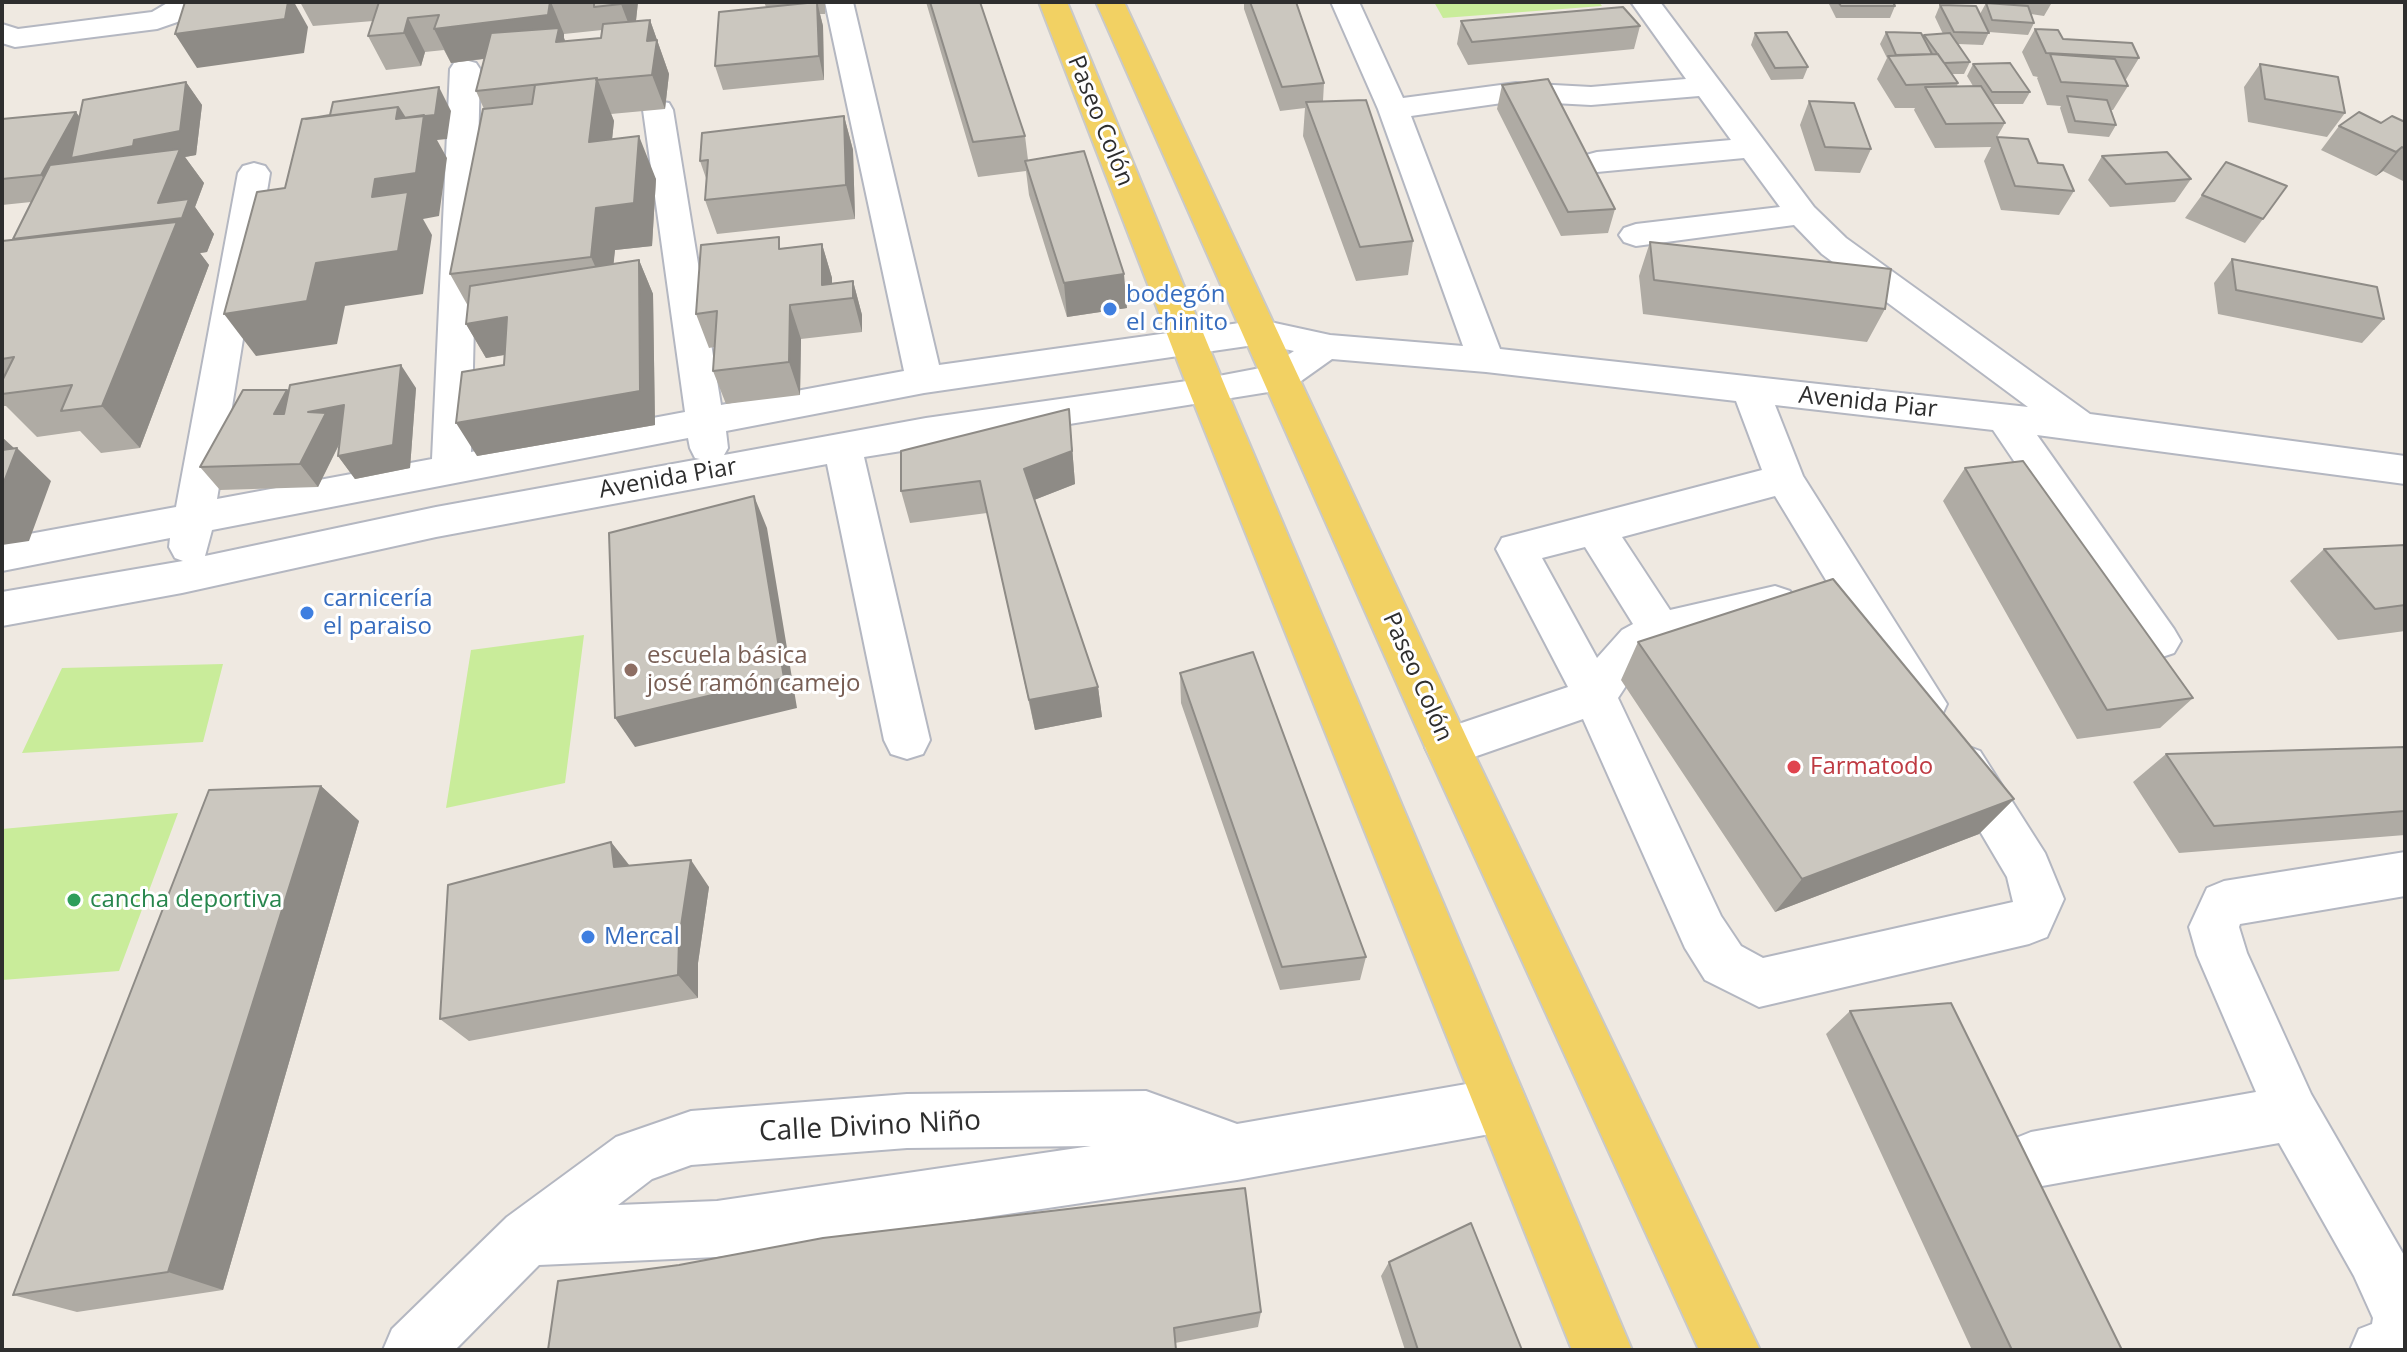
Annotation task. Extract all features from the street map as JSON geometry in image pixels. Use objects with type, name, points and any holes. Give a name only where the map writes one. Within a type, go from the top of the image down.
[{"type":"main road","name":"Paseo Colón","points":[[1053,2],[1208,391],[1602,1350]]},
{"type":"main road","name":"Paseo Colón","points":[[1110,2],[1448,747],[1730,1350]]},
{"type":"street","points":[[4,22],[15,38],[157,20],[173,14],[185,2]]},
{"type":"street","points":[[839,2],[924,380]]},
{"type":"street","points":[[1345,2],[1393,109],[1486,360]]},
{"type":"street","points":[[1645,2],[1802,214],[1834,246],[2081,426]]},
{"type":"street","points":[[451,469],[465,69]]},
{"type":"street","points":[[1393,109],[1516,92],[1591,96],[1706,86]]},
{"type":"street","points":[[658,110],[713,471]]},
{"type":"street","points":[[1597,162],[1754,148]]},
{"type":"street","points":[[182,577],[195,521],[254,173]]},
{"type":"street","points":[[1636,235],[1802,214]]},
{"type":"street","name":"Avenida Piar","points":[[2,555],[195,521],[451,469],[924,380],[1261,332],[1330,347],[1486,360],[2081,426],[2405,470]]},
{"type":"street","name":"Avenida Piar","points":[[2,609],[182,577],[436,522],[926,432],[1208,391],[1281,377],[1330,347]]},
{"type":"street","points":[[1750,389],[1785,479],[2028,868],[2039,899],[2029,921],[1759,983],[1723,963],[1703,932],[1595,696],[1517,549],[1785,479]]},
{"type":"street","points":[[2005,418],[2159,641]]},
{"type":"street","points":[[843,449],[907,740]]},
{"type":"street","points":[[1594,527],[1660,630]]},
{"type":"street","points":[[1448,747],[1595,696],[1628,651],[1637,642],[1660,630],[1852,586]]},
{"type":"street","points":[[2380,1350],[2396,1346],[2403,1316],[2374,1256],[2292,1113],[2222,955],[2214,927],[2224,904],[2405,874]]},
{"type":"street","points":[[527,1237],[717,1229],[1237,1152],[1501,1105]]},
{"type":"street","points":[[2031,1160],[2292,1113]]},
{"type":"street","name":"Calle Divino Niño","points":[[413,1350],[527,1237],[636,1157],[691,1138],[907,1121],[1146,1118],[1237,1152]]},
{"type":"green space","points":[[1434,2],[1599,2],[1602,6],[1443,18]]},
{"type":"green space","points":[[584,635],[565,783],[446,808],[471,650]]},
{"type":"green space","points":[[223,664],[203,742],[22,753],[62,668]]},
{"type":"green space","name":"cancha deportiva","points":[[178,813],[119,971],[2,980],[2,829]]},
{"type":"building","points":[[185,2],[288,2],[285,19],[175,34]]},
{"type":"building","points":[[379,2],[550,2],[548,15],[434,29],[439,15],[408,18],[404,33],[368,36]]},
{"type":"building","points":[[594,2],[622,2],[594,7]]},
{"type":"building","points":[[817,2],[819,56],[715,66],[719,12]]},
{"type":"building","points":[[930,2],[980,2],[1025,136],[973,142]]},
{"type":"building","points":[[1250,2],[1296,2],[1324,83],[1282,87]]},
{"type":"building","points":[[1838,2],[1893,2],[1895,6],[1841,6]]},
{"type":"building","points":[[1986,3],[2028,6],[2034,23],[1992,20]]},
{"type":"building","points":[[1940,5],[1976,6],[1989,33],[1954,32]]},
{"type":"building","points":[[1623,7],[1640,26],[1472,42],[1461,21]]},
{"type":"building","points":[[650,20],[647,41],[657,40],[652,75],[476,91],[491,33],[559,28],[556,42],[601,38],[603,24]]},
{"type":"building","points":[[2035,29],[2058,30],[2063,39],[2132,43],[2139,58],[2046,53]]},
{"type":"building","points":[[1787,32],[1808,67],[1775,68],[1755,33]]},
{"type":"building","points":[[1886,32],[1921,33],[1932,54],[1896,55]]},
{"type":"building","points":[[1950,33],[1970,62],[1944,63],[1924,35]]},
{"type":"building","points":[[1938,54],[1958,83],[1906,85],[1888,56]]},
{"type":"building","points":[[2050,54],[2115,59],[2128,86],[2061,82]]},
{"type":"building","points":[[2010,63],[2030,92],[1992,92],[1973,64]]},
{"type":"building","points":[[2260,64],[2338,77],[2345,113],[2265,99]]},
{"type":"building","points":[[597,78],[589,142],[639,136],[634,203],[596,208],[591,257],[450,274],[483,109],[532,104],[535,85]]},
{"type":"building","points":[[1548,79],[1615,209],[1568,212],[1502,85]]},
{"type":"building","points":[[186,82],[180,131],[134,140],[133,146],[71,158],[83,100]]},
{"type":"building","points":[[1981,86],[2005,123],[1946,124],[1925,87]]},
{"type":"building","points":[[439,87],[435,115],[405,118],[398,107],[306,119],[330,115],[333,102]]},
{"type":"building","points":[[2067,96],[2107,100],[2116,125],[2075,121]]},
{"type":"building","points":[[1366,100],[1413,241],[1360,247],[1306,102]]},
{"type":"building","points":[[1809,101],[1854,103],[1871,149],[1825,147]]},
{"type":"building","points":[[398,107],[396,119],[424,115],[416,173],[375,179],[372,197],[408,192],[398,251],[316,263],[307,301],[224,314],[257,192],[285,188],[302,119]]},
{"type":"building","points":[[76,112],[41,175],[2,179],[2,119]]},
{"type":"building","points":[[2359,112],[2381,123],[2392,116],[2405,122],[2405,149],[2402,147],[2396,152],[2339,126]]},
{"type":"building","points":[[844,116],[846,185],[705,200],[708,160],[700,161],[702,133]]},
{"type":"building","points":[[1997,137],[2028,139],[2038,163],[2063,165],[2074,191],[2015,186]]},
{"type":"building","points":[[180,149],[158,203],[189,199],[182,218],[13,239],[50,165]]},
{"type":"building","points":[[1084,151],[1124,274],[1064,283],[1025,161]]},
{"type":"building","points":[[2167,152],[2191,179],[2126,184],[2102,156]]},
{"type":"building","points":[[2226,162],[2287,186],[2263,219],[2202,195]]},
{"type":"building","points":[[177,222],[102,406],[61,411],[72,385],[2,394],[2,381],[14,357],[2,359],[2,241]]},
{"type":"building","points":[[779,237],[779,249],[822,244],[822,285],[853,281],[853,298],[790,305],[789,362],[713,371],[717,311],[696,314],[701,245]]},
{"type":"building","points":[[1650,242],[1891,269],[1885,309],[1654,280]]},
{"type":"building","points":[[2232,259],[2377,287],[2384,319],[2236,290]]},
{"type":"building","points":[[639,260],[640,391],[456,423],[462,372],[504,365],[507,317],[466,324],[470,286]]},
{"type":"building","points":[[401,365],[393,445],[338,456],[344,405],[308,412],[326,413],[300,464],[200,467],[243,390],[287,390],[274,414],[284,414],[290,385]]},
{"type":"building","points":[[1069,409],[1072,451],[1024,469],[1098,687],[1029,700],[980,481],[901,491],[901,451]]},
{"type":"building","points":[[17,448],[2,487],[2,450]]},
{"type":"building","points":[[2023,461],[2193,698],[2107,710],[1965,468]]},
{"type":"building","points":[[754,496],[784,678],[615,718],[609,533]]},
{"type":"building","points":[[2405,545],[2405,605],[2375,609],[2324,549]]},
{"type":"building","points":[[1833,579],[2014,799],[1802,879],[1638,642]]},
{"type":"building","points":[[1253,652],[1366,957],[1282,967],[1180,673]]},
{"type":"building","points":[[2405,747],[2405,811],[2214,826],[2166,754]]},
{"type":"building","points":[[321,786],[168,1272],[13,1295],[209,790]]},
{"type":"building","name":"Mercal","points":[[611,842],[614,867],[691,860],[679,939],[678,975],[440,1019],[448,885]]},
{"type":"building","points":[[1951,1003],[2122,1350],[2012,1350],[1850,1011]]},
{"type":"building","points":[[1245,1188],[1261,1312],[1174,1328],[1176,1350],[548,1350],[558,1281],[679,1265],[823,1238]]},
{"type":"building","points":[[1471,1223],[1522,1350],[1418,1350],[1389,1262]]},
{"type":"place","name":"bodegón el chinito","points":[[1110,309]]},
{"type":"place","name":"carnicería el paraiso","points":[[307,613]]},
{"type":"place","name":"escuela básica josé ramón camejo","points":[[631,670]]},
{"type":"place","name":"Farmatodo","points":[[1794,767]]},
{"type":"place","name":"cancha deportiva","points":[[74,900]]},
{"type":"place","name":"Mercal","points":[[588,937]]}]
